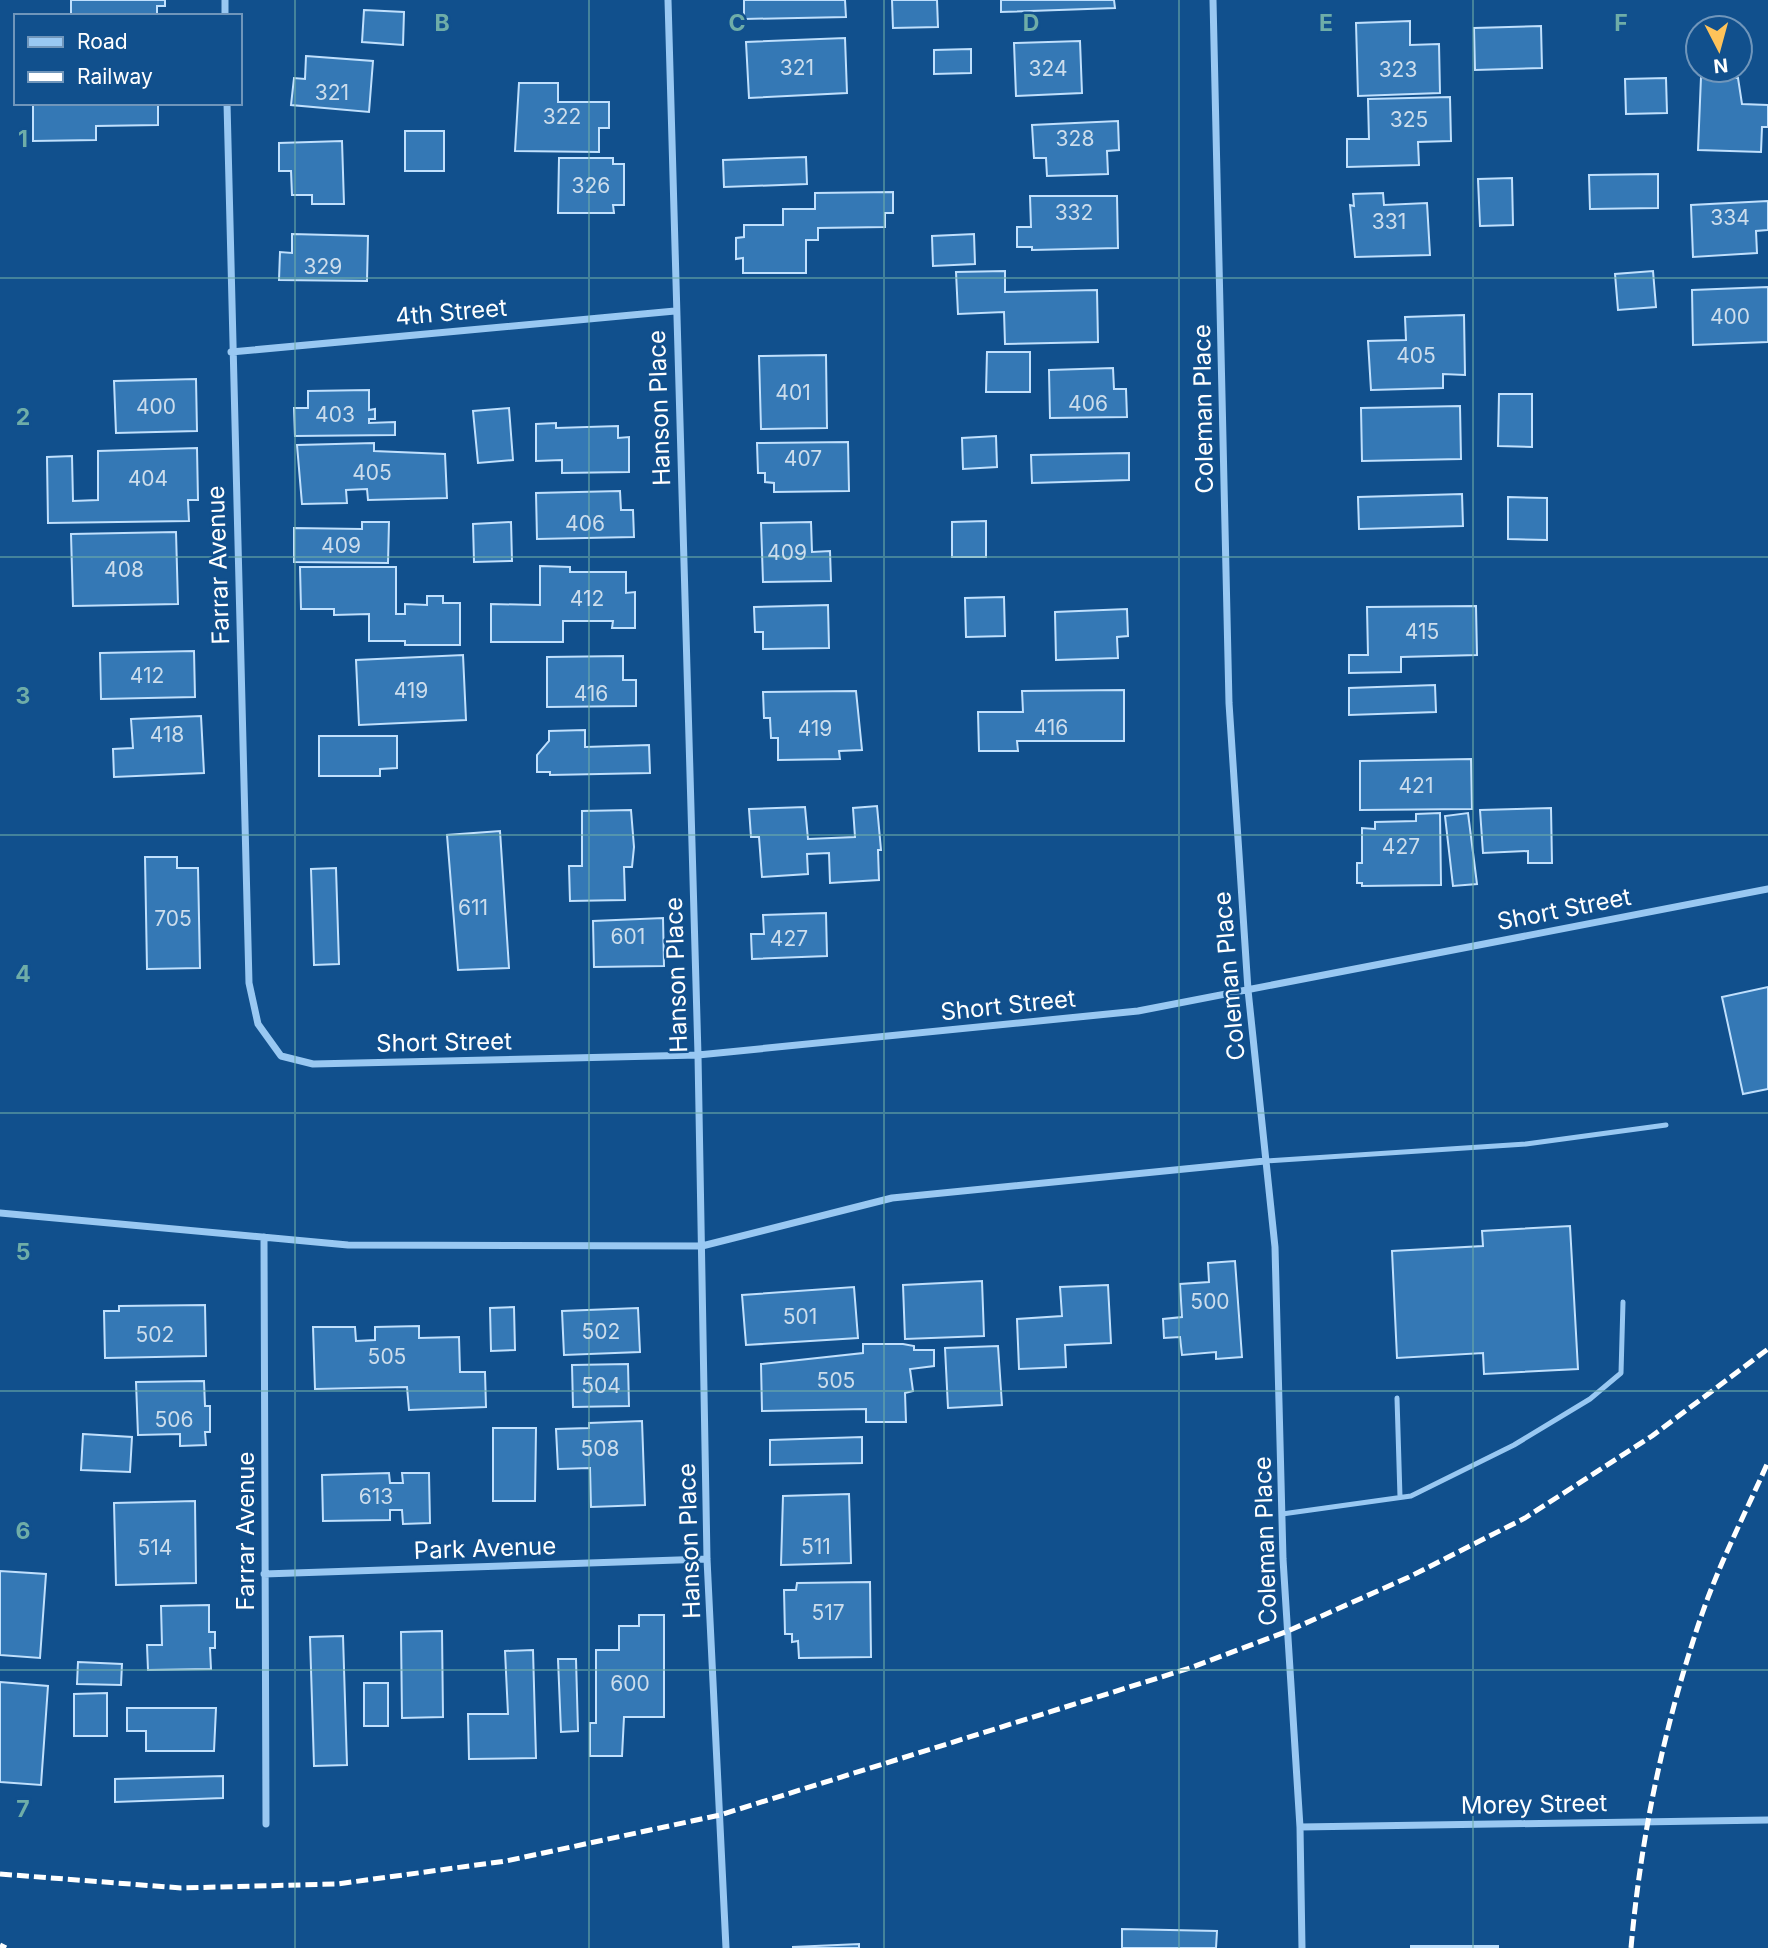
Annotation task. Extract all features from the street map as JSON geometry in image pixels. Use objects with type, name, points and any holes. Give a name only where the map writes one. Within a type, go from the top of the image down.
[{"type":"street","name":"Hanson Place","points":[[668,0],[698,1055],[707,1559],[726,1948]]},
{"type":"street","name":"Coleman Place","points":[[1213,0],[1229,703],[1248,990],[1275,1247],[1282,1514],[1300,1827],[1302,1948]]},
{"type":"street","name":"Farrar Avenue","points":[[227,105],[231,352],[249,984],[258,1024]]},
{"type":"street","name":"4th Street","points":[[231,352],[676,311]]},
{"type":"street","name":"Short Street","points":[[258,1024],[281,1056],[313,1064],[698,1055],[1138,1011],[1768,889]]},
{"type":"street","points":[[0,1213],[348,1245],[702,1246],[892,1198],[1265,1161]]},
{"type":"street","name":"Farrar Avenue","points":[[264,1237],[266,1824]]},
{"type":"street","name":"Park Avenue","points":[[264,1574],[707,1559]]},
{"type":"street","name":"Morey Street","points":[[1300,1827],[1768,1820]]},
{"type":"lane","points":[[1265,1161],[1526,1144],[1666,1125]]},
{"type":"lane","points":[[1282,1514],[1411,1496],[1514,1445],[1590,1399],[1621,1373],[1623,1302]]},
{"type":"lane","points":[[1397,1398],[1400,1497]]},
{"type":"building","points":[[71,0],[165,0],[165,6],[157,6],[157,14],[71,14]]},
{"type":"building","points":[[744,0],[845,0],[846,17],[744,19]]},
{"type":"building","points":[[892,0],[937,0],[938,27],[893,28]]},
{"type":"building","points":[[1001,0],[1114,0],[1115,8],[1001,12]]},
{"type":"building","points":[[364,10],[404,12],[403,45],[362,42]]},
{"type":"building","points":[[1410,21],[1410,45],[1439,44],[1440,93],[1358,96],[1356,23]]},
{"type":"building","points":[[1541,26],[1542,68],[1475,70],[1474,28]]},
{"type":"building","points":[[845,38],[847,93],[749,98],[746,42]]},
{"type":"building","points":[[1080,41],[1082,93],[1016,96],[1014,43]]},
{"type":"building","points":[[971,49],[971,73],[934,74],[934,50]]},
{"type":"building","points":[[306,56],[373,61],[369,112],[291,105],[294,78],[305,79]]},
{"type":"building","points":[[1666,78],[1667,113],[1626,114],[1625,79]]},
{"type":"building","points":[[519,83],[558,83],[558,102],[609,102],[609,128],[599,128],[599,152],[515,151]]},
{"type":"building","points":[[1701,84],[1739,84],[1742,104],[1768,105],[1768,127],[1762,127],[1761,152],[1698,150]]},
{"type":"building","points":[[1450,97],[1451,141],[1418,142],[1419,165],[1347,167],[1347,139],[1369,139],[1368,99]]},
{"type":"building","points":[[33,105],[158,105],[158,125],[96,126],[96,140],[33,141]]},
{"type":"building","points":[[1118,121],[1119,150],[1107,151],[1108,174],[1047,176],[1046,158],[1034,158],[1032,125]]},
{"type":"building","points":[[405,131],[444,131],[444,171],[405,171]]},
{"type":"building","points":[[342,141],[344,204],[312,204],[312,195],[292,195],[291,171],[279,171],[279,143]]},
{"type":"building","points":[[806,157],[807,184],[724,187],[723,160]]},
{"type":"building","points":[[559,158],[613,158],[613,164],[624,164],[624,205],[613,205],[614,213],[558,213]]},
{"type":"building","points":[[1658,174],[1658,208],[1590,209],[1589,175]]},
{"type":"building","points":[[1512,178],[1513,225],[1480,226],[1478,179]]},
{"type":"building","points":[[893,192],[893,213],[885,213],[885,227],[818,228],[818,240],[806,240],[806,273],[743,273],[743,258],[736,259],[736,238],[744,237],[744,225],[783,225],[783,209],[815,209],[815,193]]},
{"type":"building","points":[[1383,193],[1384,205],[1427,203],[1430,255],[1355,257],[1350,205],[1354,206],[1353,194]]},
{"type":"building","points":[[1030,196],[1117,196],[1118,248],[1032,250],[1032,247],[1017,247],[1017,227],[1031,227]]},
{"type":"building","points":[[1768,201],[1768,230],[1756,231],[1757,253],[1693,257],[1691,205]]},
{"type":"building","points":[[292,234],[368,236],[367,281],[279,280],[280,252],[292,253]]},
{"type":"building","points":[[974,234],[975,264],[933,266],[932,236]]},
{"type":"building","points":[[1005,271],[1005,292],[1097,290],[1098,342],[1005,344],[1004,312],[958,314],[956,272]]},
{"type":"building","points":[[1653,271],[1656,307],[1618,310],[1615,274]]},
{"type":"building","points":[[1768,287],[1768,342],[1693,345],[1692,290]]},
{"type":"building","points":[[1464,315],[1465,375],[1443,374],[1443,388],[1371,390],[1368,341],[1406,340],[1405,317]]},
{"type":"building","points":[[987,352],[1030,352],[1030,392],[986,392]]},
{"type":"building","points":[[826,355],[827,428],[761,429],[759,356]]},
{"type":"building","points":[[1113,368],[1114,389],[1126,389],[1127,417],[1050,418],[1049,370]]},
{"type":"building","points":[[196,379],[197,431],[116,433],[114,381]]},
{"type":"building","points":[[369,390],[369,410],[375,409],[375,419],[369,419],[369,423],[395,422],[395,435],[295,436],[294,408],[308,408],[308,391]]},
{"type":"building","points":[[1499,394],[1532,394],[1532,447],[1498,446]]},
{"type":"building","points":[[1460,406],[1461,459],[1362,461],[1361,408]]},
{"type":"building","points":[[509,408],[513,460],[478,463],[473,411]]},
{"type":"building","points":[[556,423],[556,428],[618,426],[618,438],[629,437],[629,472],[562,473],[562,460],[536,461],[536,424]]},
{"type":"building","points":[[996,436],[997,467],[963,469],[962,438]]},
{"type":"building","points":[[848,442],[849,491],[774,492],[774,483],[765,482],[765,473],[758,473],[757,443]]},
{"type":"building","points":[[374,443],[374,451],[445,454],[447,498],[368,500],[367,489],[346,490],[347,503],[302,504],[297,445]]},
{"type":"building","points":[[197,448],[198,500],[188,500],[189,521],[48,523],[47,457],[72,456],[73,501],[98,500],[98,451]]},
{"type":"building","points":[[1129,453],[1129,480],[1032,483],[1031,455]]},
{"type":"building","points":[[620,491],[621,510],[633,510],[634,537],[537,539],[536,493]]},
{"type":"building","points":[[1462,494],[1463,526],[1359,529],[1358,497]]},
{"type":"building","points":[[1508,497],[1547,498],[1547,540],[1508,539]]},
{"type":"building","points":[[986,521],[986,557],[952,557],[952,522]]},
{"type":"building","points":[[362,522],[389,522],[388,563],[294,562],[294,528],[362,529]]},
{"type":"building","points":[[511,522],[512,561],[474,562],[473,524]]},
{"type":"building","points":[[811,522],[812,552],[830,551],[831,581],[763,582],[761,523]]},
{"type":"building","points":[[176,532],[178,604],[73,606],[71,534]]},
{"type":"building","points":[[540,566],[570,567],[570,572],[626,572],[626,593],[635,592],[635,628],[612,628],[613,621],[563,621],[563,642],[491,642],[491,604],[540,605]]},
{"type":"building","points":[[300,567],[396,567],[396,614],[405,614],[405,604],[427,605],[427,596],[443,596],[443,603],[460,603],[460,645],[405,645],[405,641],[369,641],[369,614],[334,615],[334,609],[301,609]]},
{"type":"building","points":[[1004,597],[1005,636],[966,637],[965,598]]},
{"type":"building","points":[[828,605],[829,648],[763,649],[763,632],[755,632],[754,607]]},
{"type":"building","points":[[1476,606],[1477,655],[1401,657],[1401,672],[1349,673],[1349,655],[1368,655],[1367,607]]},
{"type":"building","points":[[1127,609],[1128,636],[1117,637],[1118,658],[1056,660],[1055,612]]},
{"type":"building","points":[[194,651],[195,697],[101,699],[100,653]]},
{"type":"building","points":[[463,655],[466,720],[359,725],[356,660]]},
{"type":"building","points":[[623,656],[623,680],[636,680],[636,706],[547,707],[547,657]]},
{"type":"building","points":[[1435,685],[1436,712],[1349,715],[1349,688]]},
{"type":"building","points":[[1124,690],[1124,741],[1017,741],[1018,751],[979,751],[978,712],[1023,712],[1022,691]]},
{"type":"building","points":[[856,691],[862,750],[839,751],[840,759],[778,760],[778,738],[771,738],[770,718],[764,718],[763,692]]},
{"type":"building","points":[[201,716],[204,773],[114,777],[113,749],[133,748],[131,719]]},
{"type":"building","points":[[585,730],[585,747],[649,745],[650,773],[550,775],[550,772],[537,772],[537,755],[549,741],[549,731]]},
{"type":"building","points":[[319,736],[397,736],[397,768],[380,769],[380,776],[319,776]]},
{"type":"building","points":[[1471,759],[1472,809],[1360,810],[1360,761]]},
{"type":"building","points":[[877,806],[881,850],[878,850],[879,880],[830,883],[829,853],[807,854],[808,874],[762,877],[759,837],[751,837],[749,809],[805,807],[808,839],[855,837],[853,808]]},
{"type":"building","points":[[1551,808],[1552,863],[1528,863],[1528,851],[1483,853],[1480,810]]},
{"type":"building","points":[[631,810],[634,847],[632,867],[624,867],[625,900],[570,901],[569,866],[582,866],[582,811]]},
{"type":"building","points":[[1440,813],[1441,885],[1362,886],[1362,883],[1357,883],[1357,863],[1362,863],[1362,828],[1375,829],[1375,822],[1416,821],[1416,814]]},
{"type":"building","points":[[1468,813],[1477,884],[1453,886],[1445,816]]},
{"type":"building","points":[[500,831],[509,968],[458,970],[447,835]]},
{"type":"building","points":[[145,857],[177,857],[177,868],[198,868],[200,968],[147,969]]},
{"type":"building","points":[[336,868],[339,964],[314,965],[311,869]]},
{"type":"building","points":[[826,913],[827,956],[752,959],[751,934],[764,934],[763,915]]},
{"type":"building","points":[[663,918],[664,966],[594,967],[593,921]]},
{"type":"building","points":[[1768,987],[1768,1089],[1743,1094],[1722,997]]},
{"type":"building","points":[[1570,1226],[1578,1369],[1484,1374],[1483,1353],[1397,1358],[1392,1251],[1483,1246],[1482,1231]]},
{"type":"building","points":[[1235,1261],[1242,1357],[1216,1359],[1216,1352],[1182,1355],[1180,1337],[1164,1338],[1163,1319],[1182,1317],[1180,1284],[1209,1282],[1208,1263]]},
{"type":"building","points":[[982,1281],[984,1336],[905,1339],[903,1285]]},
{"type":"building","points":[[1108,1285],[1111,1343],[1065,1345],[1066,1367],[1019,1369],[1017,1319],[1062,1316],[1060,1287]]},
{"type":"building","points":[[854,1287],[858,1338],[746,1345],[742,1295]]},
{"type":"building","points":[[205,1305],[206,1356],[105,1358],[104,1311],[119,1311],[119,1306]]},
{"type":"building","points":[[514,1307],[515,1350],[491,1351],[490,1308]]},
{"type":"building","points":[[638,1308],[640,1352],[564,1355],[562,1311]]},
{"type":"building","points":[[419,1326],[419,1338],[459,1337],[460,1372],[485,1372],[486,1407],[409,1410],[407,1387],[315,1389],[313,1327],[355,1327],[356,1341],[375,1340],[375,1327]]},
{"type":"building","points":[[863,1344],[903,1344],[914,1346],[914,1350],[934,1350],[934,1366],[910,1369],[913,1391],[905,1393],[906,1422],[866,1422],[866,1409],[762,1411],[761,1364],[863,1353]]},
{"type":"building","points":[[998,1346],[1002,1405],[948,1408],[945,1348]]},
{"type":"building","points":[[628,1364],[629,1406],[573,1407],[572,1365]]},
{"type":"building","points":[[204,1381],[205,1406],[210,1406],[210,1432],[205,1432],[206,1445],[180,1446],[180,1434],[138,1435],[136,1382]]},
{"type":"building","points":[[642,1421],[645,1505],[591,1507],[590,1468],[558,1469],[556,1429],[589,1428],[589,1423]]},
{"type":"building","points":[[493,1428],[536,1428],[535,1501],[493,1501]]},
{"type":"building","points":[[83,1434],[132,1437],[130,1472],[81,1470]]},
{"type":"building","points":[[862,1437],[862,1463],[770,1465],[770,1440]]},
{"type":"building","points":[[389,1473],[390,1483],[403,1483],[402,1473],[429,1473],[430,1523],[403,1524],[402,1510],[390,1510],[390,1520],[323,1521],[322,1475]]},
{"type":"building","points":[[849,1494],[851,1563],[781,1565],[783,1496]]},
{"type":"building","points":[[195,1501],[196,1583],[116,1585],[114,1503]]},
{"type":"building","points":[[0,1571],[46,1574],[40,1658],[0,1655]]},
{"type":"building","points":[[870,1582],[871,1657],[799,1658],[798,1641],[792,1642],[792,1634],[785,1634],[784,1590],[796,1590],[797,1583]]},
{"type":"building","points":[[209,1605],[209,1632],[215,1632],[215,1648],[210,1648],[211,1669],[148,1670],[147,1645],[162,1645],[161,1606]]},
{"type":"building","points":[[639,1615],[664,1615],[664,1717],[624,1717],[622,1756],[590,1756],[590,1723],[596,1723],[596,1650],[619,1650],[619,1626],[639,1626]]},
{"type":"building","points":[[442,1631],[443,1717],[402,1718],[401,1632]]},
{"type":"building","points":[[343,1636],[347,1765],[314,1766],[310,1637]]},
{"type":"building","points":[[533,1650],[536,1758],[469,1759],[468,1714],[508,1714],[505,1651]]},
{"type":"building","points":[[558,1659],[576,1659],[578,1731],[561,1732]]},
{"type":"building","points":[[78,1662],[122,1664],[121,1685],[77,1684]]},
{"type":"building","points":[[0,1682],[48,1686],[41,1785],[0,1782]]},
{"type":"building","points":[[364,1683],[388,1683],[388,1726],[364,1726]]},
{"type":"building","points":[[107,1693],[107,1736],[74,1736],[74,1694]]},
{"type":"building","points":[[127,1708],[216,1708],[214,1751],[146,1751],[146,1731],[127,1731]]},
{"type":"building","points":[[223,1776],[223,1798],[115,1802],[115,1779]]},
{"type":"building","points":[[1122,1929],[1217,1931],[1216,1948],[1122,1948]]},
{"type":"building","points":[[859,1944],[859,1948],[793,1948],[793,1947]]},
{"type":"building","points":[[1498,1946],[1498,1948],[1411,1948]]},
{"type":"railway","points":[[0,1874],[181,1888],[337,1884],[506,1861],[720,1815],[1190,1668],[1288,1631],[1409,1577],[1525,1518],[1652,1436],[1768,1349]]},
{"type":"railway","points":[[1631,1948],[1648,1821],[1677,1696],[1709,1595],[1768,1462]]},
{"type":"railway","points":[[0,1945],[6,1948]]}]
